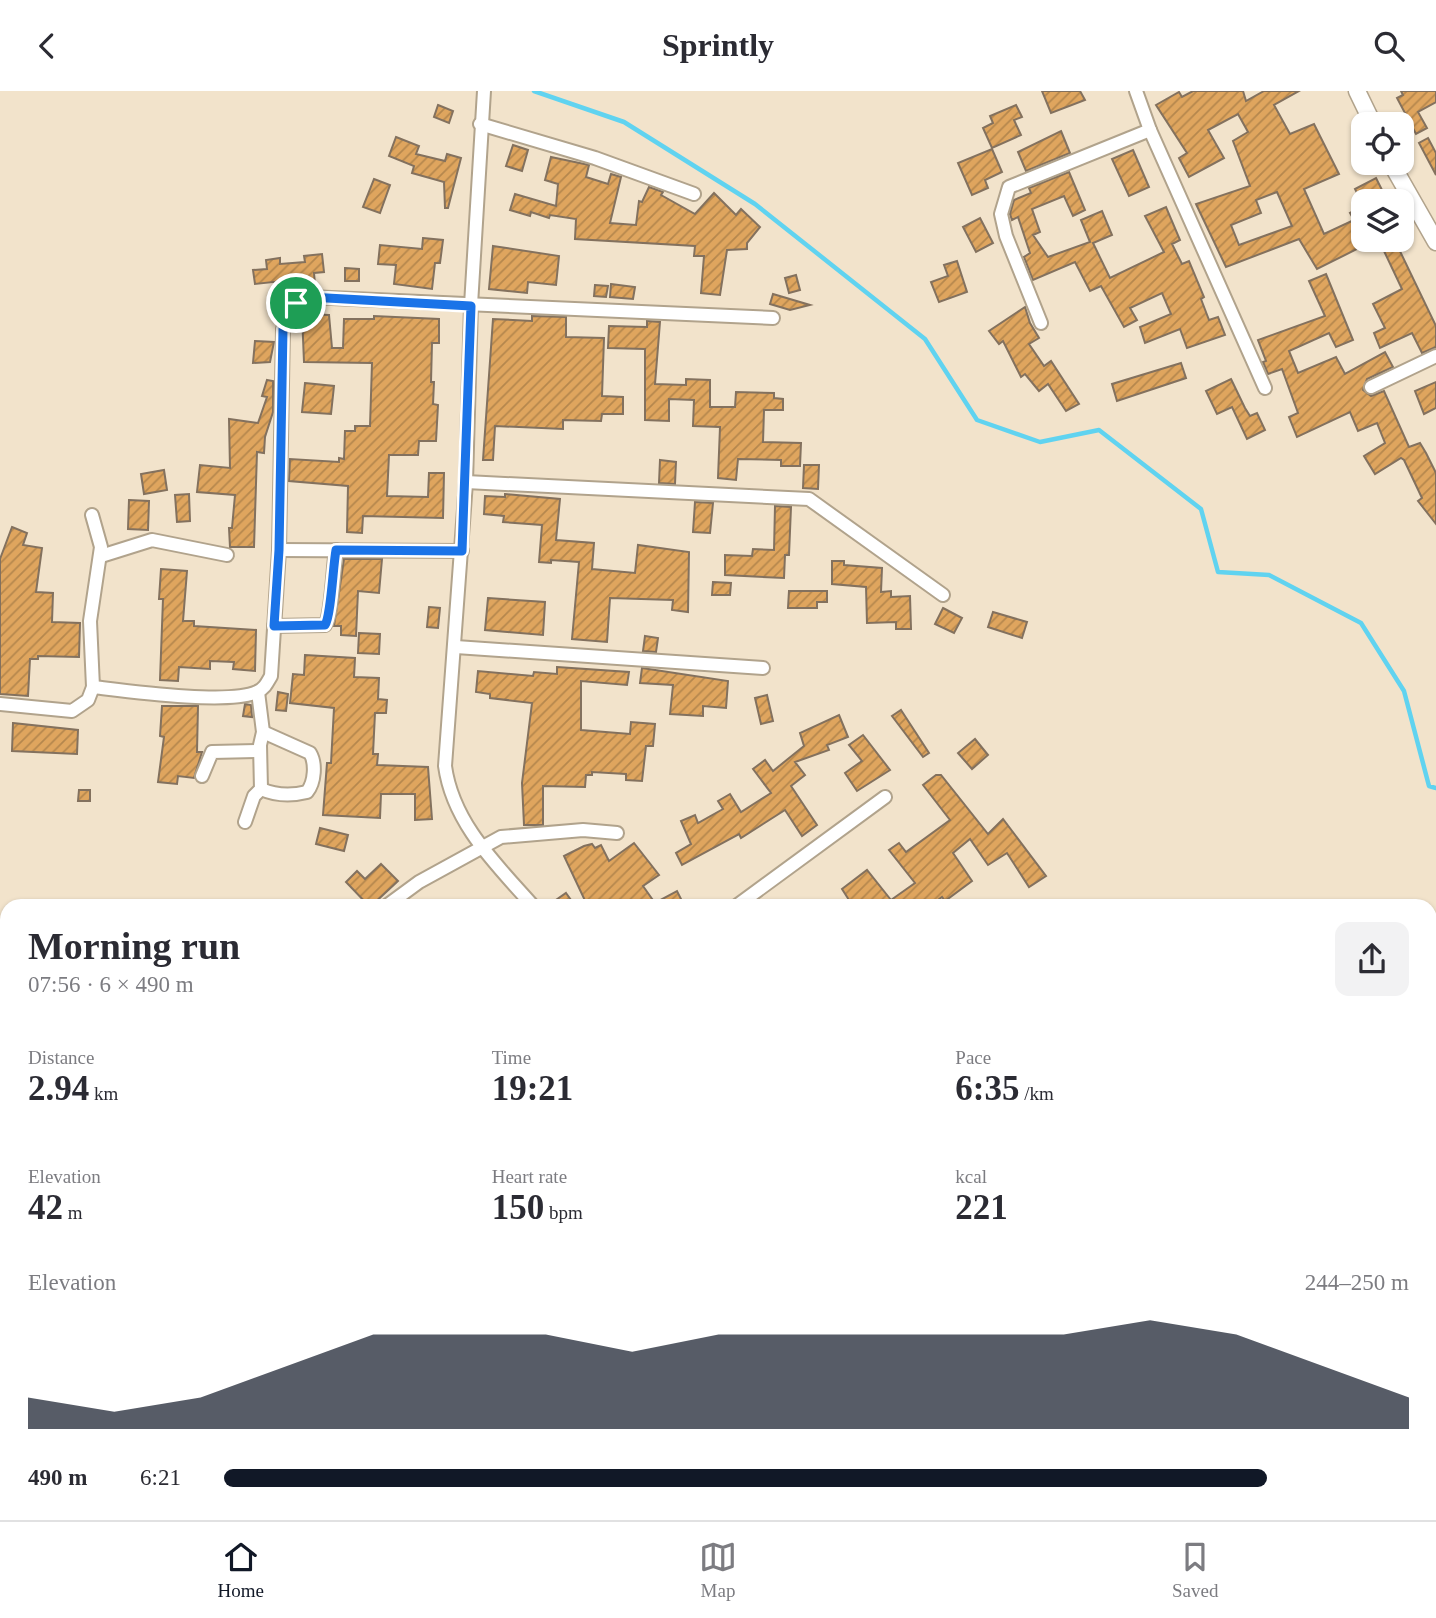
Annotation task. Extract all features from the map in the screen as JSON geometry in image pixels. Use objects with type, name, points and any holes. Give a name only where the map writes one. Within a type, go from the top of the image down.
[{"type":"street","points":[[484,91],[471,306],[466,482],[456,647],[445,766],[454,803],[481,847],[527,899]]},
{"type":"street","points":[[1136,91],[1150,130],[1265,388]]},
{"type":"street","points":[[1357,91],[1367,112]]},
{"type":"street","points":[[480,124],[596,158],[694,194]]},
{"type":"street","points":[[1041,323],[1006,236],[1002,214],[1009,187],[1150,130]]},
{"type":"street","points":[[1398,175],[1436,242]]},
{"type":"street","points":[[244,822],[254,796],[261,789],[260,751],[263,732],[258,692],[271,676],[279,550],[283,329],[296,303],[309,297],[773,318]]},
{"type":"street","points":[[1371,387],[1436,356]]},
{"type":"street","points":[[466,482],[809,499],[943,595]]},
{"type":"street","points":[[0,704],[72,711],[88,700],[93,687],[90,621],[101,556],[100,537],[92,515]]},
{"type":"street","points":[[101,556],[152,540],[227,555]]},
{"type":"street","points":[[279,550],[462,551]]},
{"type":"street","points":[[274,626],[325,625],[330,618],[329,592],[336,550]]},
{"type":"street","points":[[456,647],[764,668]]},
{"type":"street","points":[[93,687],[187,697],[258,692]]},
{"type":"street","points":[[261,789],[275,794],[295,795],[307,792],[313,780],[314,759],[310,753],[263,732]]},
{"type":"street","points":[[202,776],[212,752],[260,751]]},
{"type":"street","points":[[746,899],[885,797]]},
{"type":"street","points":[[395,899],[419,882],[501,837],[583,830],[617,833]]},
{"type":"building","points":[[1042,91],[1080,91],[1085,100],[1051,113]]},
{"type":"building","points":[[1193,91],[1243,91],[1246,101],[1264,91],[1299,91],[1274,105],[1290,134],[1314,124],[1339,174],[1304,189],[1324,234],[1351,221],[1351,252],[1317,269],[1299,239],[1226,267],[1196,204],[1250,186],[1233,141],[1248,132],[1238,114],[1208,130],[1224,158],[1189,177],[1179,158],[1187,153],[1156,105],[1179,92],[1182,97]],"holes":[[[1277,192],[1292,226],[1239,245],[1231,225],[1261,213],[1256,200]]]},
{"type":"building","points":[[1401,91],[1436,91],[1436,102],[1418,112],[1427,128],[1416,134],[1414,112],[1404,112],[1397,98],[1403,95]]},
{"type":"building","points":[[438,105],[453,111],[449,123],[434,117]]},
{"type":"building","points":[[1016,105],[1022,117],[1014,120],[1021,135],[992,148],[983,128],[993,123],[990,116]]},
{"type":"building","points":[[1061,131],[1070,153],[1026,171],[1018,152]]},
{"type":"building","points":[[396,137],[419,146],[416,154],[445,161],[447,154],[461,158],[448,208],[445,208],[444,182],[412,173],[414,166],[389,156]]},
{"type":"building","points":[[1428,138],[1436,153],[1436,175],[1419,143]]},
{"type":"building","points":[[513,145],[528,150],[522,171],[506,166]]},
{"type":"building","points":[[992,149],[1002,172],[985,180],[988,188],[972,195],[958,163]]},
{"type":"building","points":[[1133,150],[1149,187],[1129,196],[1112,159]]},
{"type":"building","points":[[551,157],[589,165],[586,177],[608,184],[611,174],[621,177],[610,223],[636,225],[639,201],[642,202],[649,187],[663,192],[661,195],[695,214],[714,193],[736,215],[741,209],[760,227],[747,243],[747,249],[727,250],[720,295],[701,293],[704,256],[694,256],[695,246],[575,239],[576,219],[550,215],[549,218],[531,212],[530,216],[510,210],[515,194],[556,206],[558,184],[545,180]]},
{"type":"building","points":[[1069,172],[1085,210],[1073,216],[1064,196],[1032,209],[1040,232],[1033,235],[1048,257],[1090,242],[1081,220],[1102,211],[1112,235],[1093,243],[1110,278],[1164,252],[1145,216],[1166,207],[1180,240],[1172,244],[1182,264],[1189,261],[1204,297],[1201,299],[1209,320],[1218,317],[1225,335],[1187,348],[1180,329],[1145,343],[1140,327],[1171,314],[1162,293],[1130,308],[1137,320],[1124,327],[1101,286],[1090,291],[1075,262],[1033,280],[1024,257],[1030,253],[1018,217],[1012,220],[1010,214],[1014,200],[1031,193],[1029,188]]},
{"type":"building","points":[[1376,178],[1382,189],[1355,189]]},
{"type":"building","points":[[374,179],[390,185],[380,213],[363,207]]},
{"type":"building","points":[[980,218],[993,243],[976,252],[963,227]]},
{"type":"building","points":[[423,238],[443,240],[440,263],[435,263],[432,289],[394,284],[396,265],[378,264],[380,245],[422,249]]},
{"type":"building","points":[[493,246],[559,256],[556,285],[528,282],[527,293],[489,289]]},
{"type":"building","points":[[1384,252],[1400,252],[1436,326],[1436,347],[1422,353],[1412,333],[1380,348],[1374,333],[1385,328],[1373,304],[1402,289]]},
{"type":"building","points":[[322,254],[324,272],[314,273],[315,284],[301,285],[301,279],[255,284],[253,270],[267,269],[266,260],[280,258],[280,264],[305,262],[304,256]]},
{"type":"building","points":[[957,261],[967,292],[939,302],[931,282],[948,276],[944,265]]},
{"type":"building","points":[[345,268],[359,269],[359,281],[345,281]]},
{"type":"building","points":[[1326,274],[1353,340],[1336,347],[1329,333],[1289,351],[1298,373],[1336,357],[1345,374],[1385,352],[1393,367],[1367,379],[1363,390],[1371,396],[1384,391],[1409,447],[1420,443],[1426,453],[1436,473],[1436,524],[1418,501],[1422,498],[1404,460],[1401,458],[1375,474],[1364,456],[1385,443],[1377,423],[1358,431],[1350,412],[1297,437],[1289,417],[1298,413],[1282,369],[1268,374],[1258,340],[1325,316],[1309,281]]},
{"type":"building","points":[[796,275],[800,290],[789,293],[785,278]]},
{"type":"building","points":[[611,284],[635,287],[633,299],[610,297]]},
{"type":"building","points":[[595,285],[608,286],[606,297],[594,296]]},
{"type":"building","points":[[773,294],[810,305],[790,310],[770,304]]},
{"type":"building","points":[[1025,307],[1039,338],[1029,344],[1044,366],[1051,361],[1079,404],[1066,411],[1048,384],[1039,391],[1025,374],[1021,377],[1003,341],[999,344],[989,331]]},
{"type":"building","points":[[302,314],[329,315],[332,348],[343,348],[344,319],[374,319],[374,316],[439,319],[439,343],[432,343],[431,382],[434,382],[433,404],[438,405],[436,441],[419,441],[418,455],[389,455],[387,496],[428,497],[429,473],[444,473],[443,518],[363,516],[362,533],[347,532],[348,486],[289,481],[290,459],[339,462],[339,458],[344,459],[345,431],[355,431],[355,426],[370,426],[372,363],[304,362]]},
{"type":"building","points":[[532,316],[566,317],[566,337],[604,338],[602,396],[623,397],[623,414],[602,414],[601,421],[563,420],[563,429],[495,426],[493,460],[483,460],[493,319],[532,321]]},
{"type":"building","points":[[647,321],[660,322],[655,384],[686,385],[686,379],[710,380],[710,407],[735,407],[736,392],[774,393],[774,398],[783,399],[783,410],[764,410],[763,442],[801,443],[800,466],[781,466],[781,460],[738,459],[736,480],[718,478],[720,427],[693,426],[694,400],[669,399],[669,421],[645,420],[645,349],[608,348],[609,326],[647,327]]},
{"type":"building","points":[[255,341],[274,342],[270,362],[253,363]]},
{"type":"building","points":[[1181,363],[1186,378],[1117,401],[1112,384]]},
{"type":"building","points":[[1231,379],[1250,416],[1257,413],[1265,430],[1247,439],[1232,407],[1217,414],[1206,391]]},
{"type":"building","points":[[267,380],[273,381],[273,412],[265,437],[264,453],[257,452],[254,547],[230,547],[229,528],[232,528],[235,495],[197,492],[200,465],[230,468],[229,419],[258,423],[267,397],[262,396]]},
{"type":"building","points":[[1436,382],[1436,408],[1424,414],[1415,391]]},
{"type":"building","points":[[305,383],[334,386],[331,414],[302,412]]},
{"type":"building","points":[[660,460],[676,462],[675,484],[659,483]]},
{"type":"building","points":[[804,465],[819,465],[818,489],[803,488]]},
{"type":"building","points":[[164,470],[167,490],[144,494],[141,474]]},
{"type":"building","points":[[189,494],[190,521],[177,522],[175,495]]},
{"type":"building","points":[[505,494],[560,499],[556,540],[594,543],[592,569],[635,573],[638,545],[689,552],[688,612],[672,610],[673,600],[610,598],[607,642],[572,639],[579,562],[539,562],[542,525],[503,522],[504,516],[484,514],[485,496],[505,497]]},
{"type":"building","points":[[129,500],[149,501],[148,530],[128,529]]},
{"type":"building","points":[[695,502],[713,503],[710,533],[693,532]]},
{"type":"building","points":[[775,506],[791,507],[789,555],[785,555],[784,578],[725,575],[725,555],[752,556],[753,549],[774,550]]},
{"type":"building","points":[[12,527],[27,533],[23,545],[42,548],[36,592],[53,593],[52,622],[80,623],[79,657],[38,656],[38,659],[30,659],[28,696],[0,694],[0,559]]},
{"type":"building","points":[[344,559],[382,559],[379,593],[358,591],[356,636],[341,635],[341,626],[334,626]]},
{"type":"building","points":[[832,561],[844,561],[844,565],[882,568],[881,592],[891,591],[891,597],[910,596],[911,629],[896,629],[896,622],[867,623],[866,587],[832,584]]},
{"type":"building","points":[[161,569],[187,571],[183,621],[194,621],[194,626],[256,630],[255,671],[233,669],[234,662],[210,661],[210,669],[179,667],[178,681],[160,680],[163,599],[159,599]]},
{"type":"building","points":[[713,582],[731,583],[730,595],[712,595]]},
{"type":"building","points":[[789,591],[827,591],[827,602],[817,602],[817,608],[788,608]]},
{"type":"building","points":[[488,598],[545,602],[543,635],[485,630]]},
{"type":"building","points":[[429,607],[440,608],[438,628],[427,627]]},
{"type":"building","points":[[943,608],[962,618],[954,633],[935,624]]},
{"type":"building","points":[[993,612],[1027,622],[1022,638],[988,627]]},
{"type":"building","points":[[359,633],[380,634],[379,654],[358,653]]},
{"type":"building","points":[[645,636],[658,638],[656,652],[643,651]]},
{"type":"building","points":[[305,655],[355,658],[354,677],[379,678],[378,699],[387,700],[386,713],[375,713],[373,754],[378,754],[377,765],[428,767],[432,819],[415,820],[415,794],[381,794],[380,818],[323,815],[327,763],[331,763],[334,708],[290,703],[293,674],[304,675]]},
{"type":"building","points":[[557,667],[629,672],[627,685],[581,681],[581,730],[630,734],[631,722],[655,724],[653,746],[646,746],[642,781],[626,780],[626,774],[592,772],[592,775],[586,775],[585,787],[543,786],[543,825],[524,825],[522,783],[532,703],[490,698],[490,694],[476,692],[478,671],[533,676],[534,672],[557,674]]},
{"type":"building","points":[[642,668],[728,681],[726,708],[703,706],[703,716],[670,714],[673,685],[640,683]]},
{"type":"building","points":[[278,692],[288,694],[286,711],[276,710]]},
{"type":"building","points":[[767,695],[773,721],[761,724],[755,698]]},
{"type":"building","points":[[245,704],[251,705],[252,717],[243,716]]},
{"type":"building","points":[[162,706],[198,706],[197,752],[202,752],[194,778],[178,776],[177,784],[158,782],[164,737],[160,736]]},
{"type":"building","points":[[901,710],[929,753],[923,757],[892,716]]},
{"type":"building","points":[[839,715],[848,737],[827,745],[829,750],[795,762],[805,775],[791,786],[817,825],[802,836],[785,810],[741,838],[739,834],[682,865],[676,853],[691,844],[681,821],[695,815],[698,823],[723,809],[718,801],[730,794],[741,812],[771,793],[753,769],[765,760],[773,771],[804,746],[800,733]]},
{"type":"building","points":[[13,723],[78,730],[77,754],[12,751]]},
{"type":"building","points":[[863,735],[890,770],[857,791],[845,773],[862,761],[849,745]]},
{"type":"building","points":[[975,739],[988,755],[972,769],[958,753]]},
{"type":"building","points":[[936,775],[941,775],[988,834],[1003,819],[1046,876],[1029,887],[1007,853],[988,865],[970,839],[953,853],[972,881],[948,899],[892,899],[915,883],[889,850],[899,843],[906,852],[950,820],[923,785]]},
{"type":"building","points":[[79,790],[90,790],[90,801],[78,801]]},
{"type":"building","points":[[320,828],[348,835],[344,851],[316,844]]},
{"type":"building","points":[[634,843],[659,875],[643,886],[652,899],[584,899],[564,856],[584,846],[592,844],[595,848],[601,845],[609,861]]},
{"type":"building","points":[[381,864],[398,881],[379,899],[362,899],[346,882],[357,871],[365,879]]},
{"type":"building","points":[[867,870],[890,899],[848,899],[842,889]]},
{"type":"building","points":[[677,891],[681,899],[662,899]]},
{"type":"building","points":[[566,893],[570,899],[557,899]]},
{"type":"waterway","points":[[534,91],[624,122],[755,204],[925,339],[977,420],[1040,442],[1099,430],[1201,509],[1218,572],[1269,575],[1361,623],[1404,691],[1429,786],[1436,788]]},
{"type":"route","points":[[309,297],[471,306],[462,551],[336,550],[329,592],[330,618],[325,625],[317,627],[274,626],[279,550],[283,329],[288,314],[296,303],[309,297]]}]
